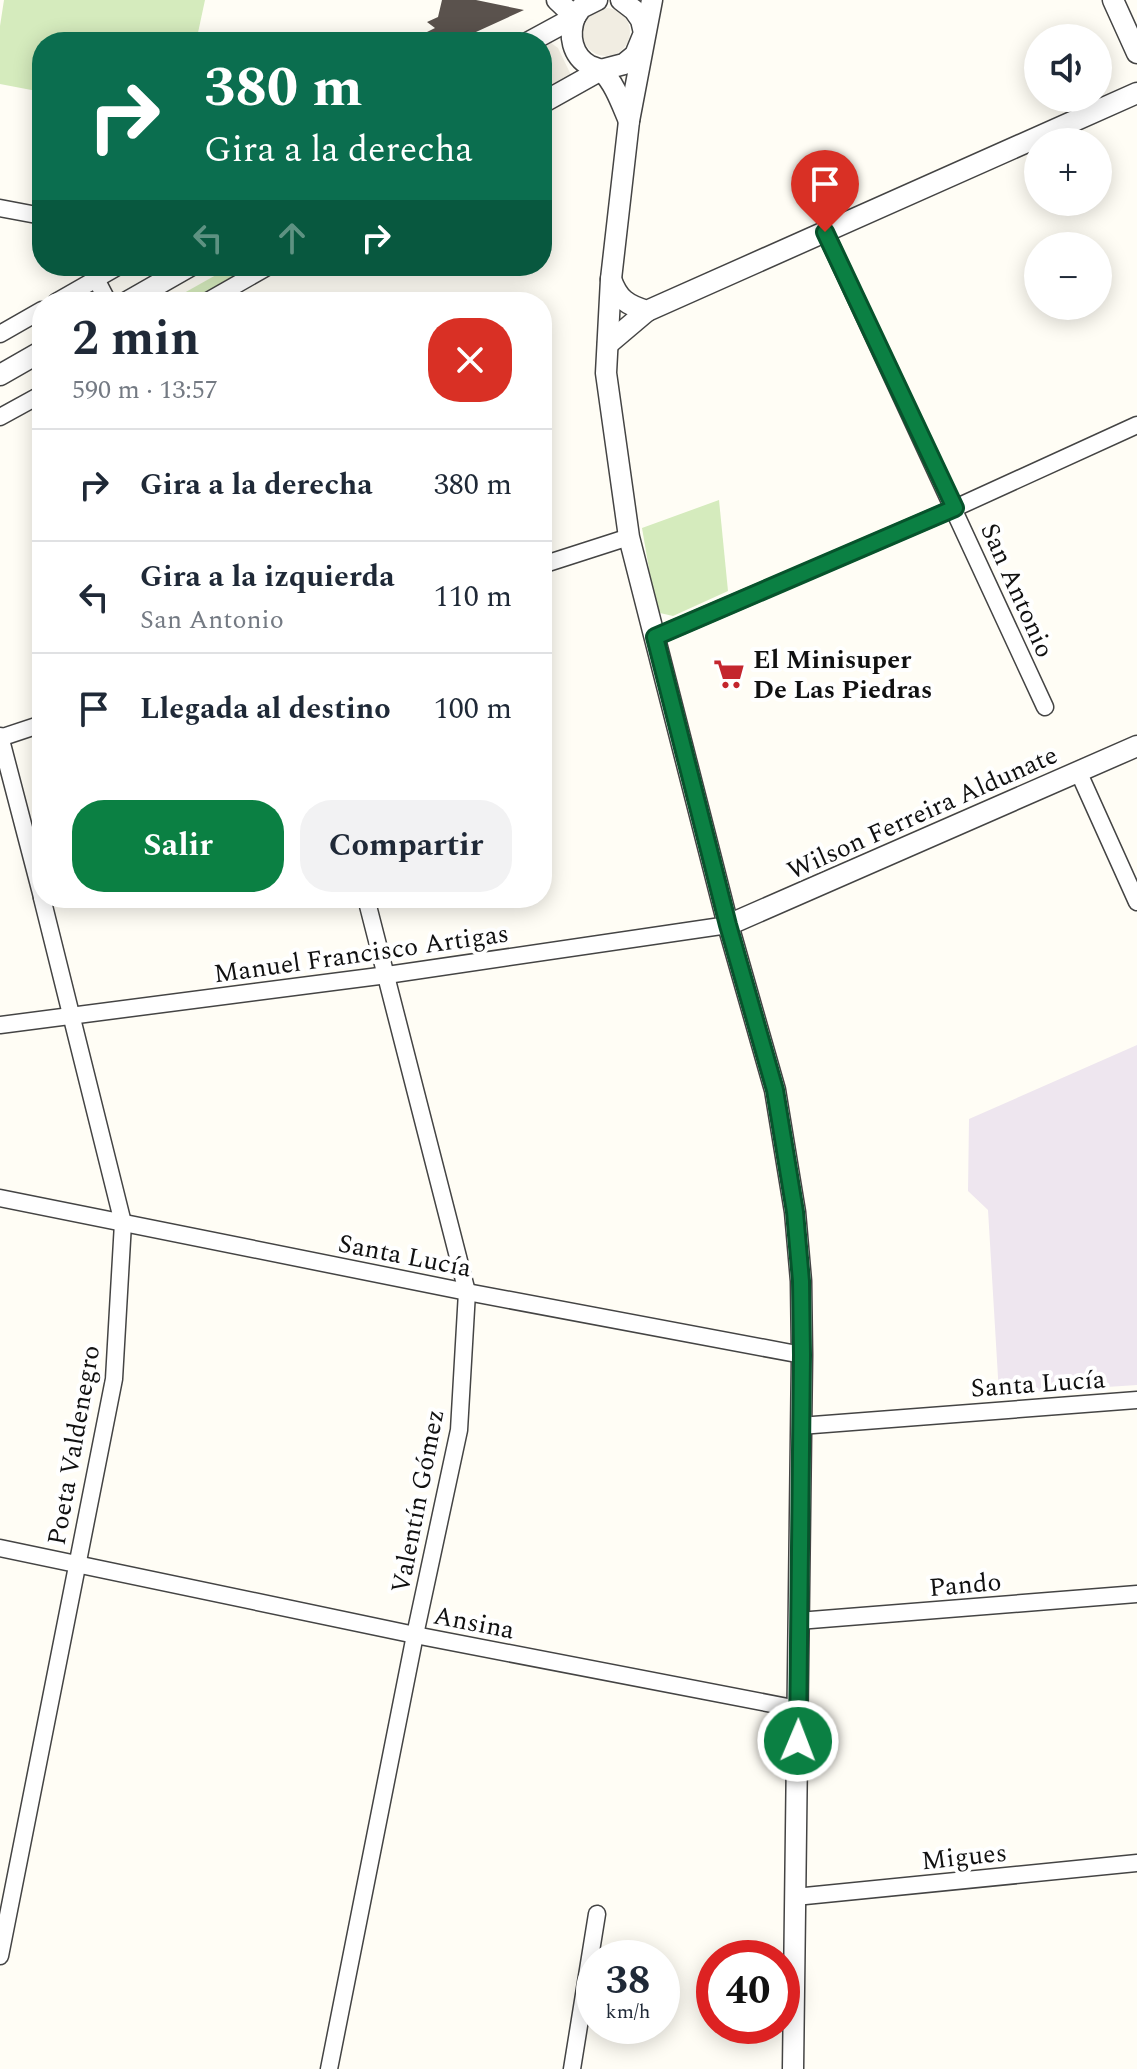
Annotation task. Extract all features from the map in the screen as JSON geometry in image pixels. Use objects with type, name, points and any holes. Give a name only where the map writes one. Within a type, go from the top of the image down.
[{"type":"street","points":[[557,0],[575,17]]},
{"type":"street","points":[[597,0],[581,8],[575,17],[571,41],[587,65],[601,70],[629,121]]},
{"type":"street","points":[[552,97],[601,70],[624,64],[635,55],[644,33],[641,20],[621,0]]},
{"type":"street","points":[[652,0],[629,121],[611,279],[606,373],[629,537],[728,925],[775,1090],[795,1212],[801,1281],[802,1355],[793,2069]]},
{"type":"street","points":[[1113,0],[1137,53]]},
{"type":"street","points":[[547,32],[575,17]]},
{"type":"street","points":[[608,344],[647,311],[1137,93]]},
{"type":"street","points":[[0,208],[32,214]]},
{"type":"street","name":"San Antonio","points":[[825,232],[1045,707]]},
{"type":"street","points":[[73,292],[101,276]]},
{"type":"street","points":[[144,292],[172,276]]},
{"type":"street","points":[[224,292],[252,276]]},
{"type":"street","points":[[96,279],[103,292]]},
{"type":"street","points":[[611,279],[622,301],[647,311]]},
{"type":"street","points":[[0,334],[32,316]]},
{"type":"street","points":[[0,375],[32,357]]},
{"type":"street","points":[[0,417],[32,399]]},
{"type":"street","points":[[655,637],[955,508],[1137,425]]},
{"type":"street","points":[[552,562],[629,537]]},
{"type":"street","points":[[0,737],[32,727]]},
{"type":"street","name":"Poeta Valdenegro","points":[[0,737],[32,860]]},
{"type":"street","name":"Wilson Ferreira Aldunate","points":[[728,925],[1137,746]]},
{"type":"street","points":[[1078,771],[1137,902]]},
{"type":"street","name":"Poeta Valdenegro","points":[[0,1956],[114,1379],[123,1223],[45,908]]},
{"type":"street","name":"Valentín Gómez","points":[[329,2069],[459,1430],[467,1292],[369,908]]},
{"type":"street","name":"Manuel Francisco Artigas","points":[[0,1025],[387,975],[728,925]]},
{"type":"street","name":"Santa Lucía","points":[[0,1198],[467,1292],[802,1355]]},
{"type":"street","name":"Santa Lucía","points":[[800,1426],[1137,1400]]},
{"type":"street","name":"Ansina","points":[[0,1548],[415,1635],[798,1709]]},
{"type":"street","name":"Pando","points":[[798,1621],[1137,1594]]},
{"type":"street","name":"Migues","points":[[795,1897],[1137,1863]]},
{"type":"street","points":[[572,2069],[597,1914]]},
{"type":"shaded area","points":[[606,8],[623,15],[630,32],[623,49],[606,56],[589,49],[582,32],[589,15]]},
{"type":"shaded area","points":[[552,44],[558,48],[571,75],[569,81],[552,90]]},
{"type":"shaded area","points":[[1137,1045],[1137,1385],[999,1394],[988,1210],[968,1191],[969,1119]]},
{"type":"green space","points":[[4,0],[205,0],[198,32],[32,32],[32,90],[0,84],[0,26]]},
{"type":"green space","points":[[214,276],[234,276],[205,292],[186,292]]},
{"type":"green space","points":[[719,500],[728,591],[673,616],[660,613],[655,604],[642,528]]},
{"type":"building","points":[[442,0],[476,0],[524,10],[476,32],[427,32],[435,28],[427,22],[438,17]]},
{"type":"place","name":"El Minisuper De Las Piedras","points":[[729,674]]},
{"type":"route","points":[[798,1741],[802,1355],[801,1281],[795,1212],[775,1090],[728,925],[655,637],[955,508],[825,232]]}]
